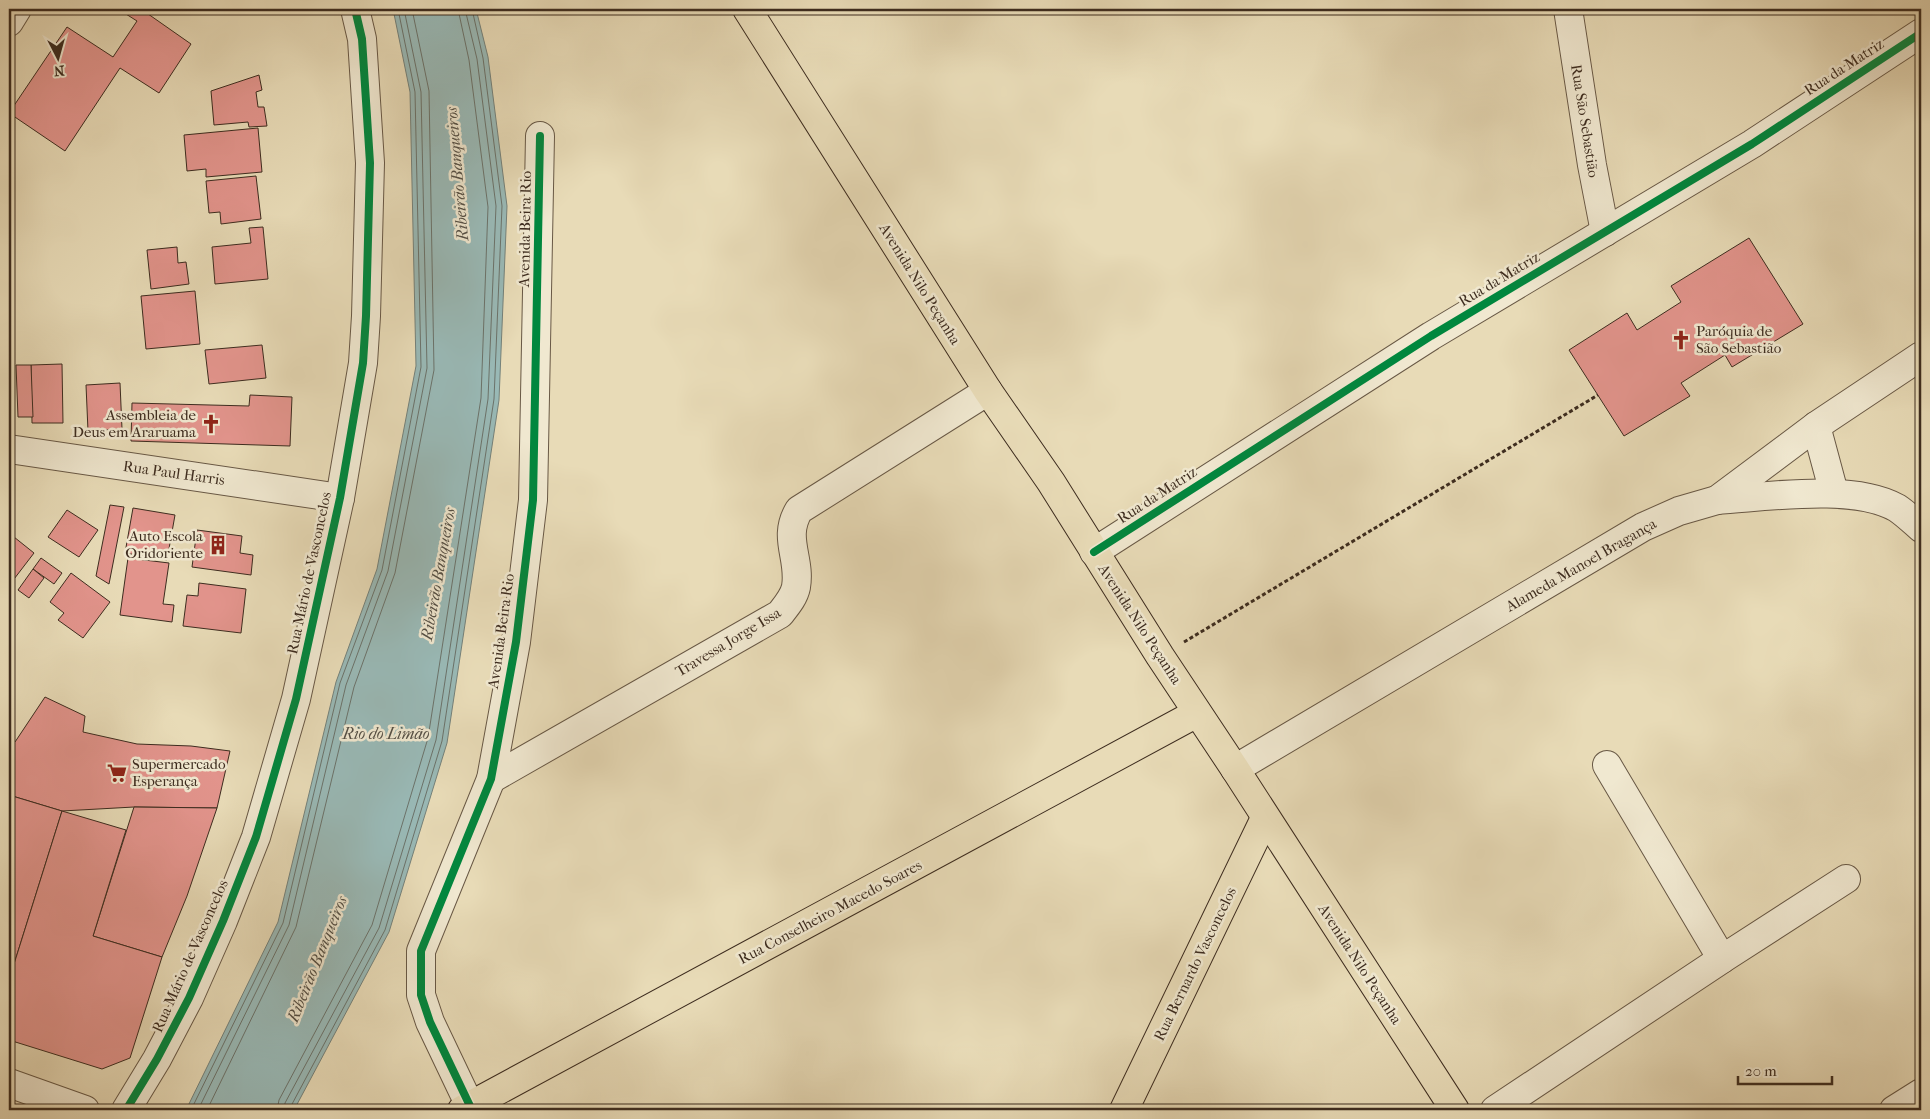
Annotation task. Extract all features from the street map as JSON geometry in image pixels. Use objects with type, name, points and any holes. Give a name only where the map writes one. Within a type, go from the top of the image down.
[{"type":"main road","name":"Avenida Nilo Peçanha","points":[[747,9],[988,391],[1051,482],[1160,656],[1235,768],[1455,1110]]},
{"type":"main road","name":"Rua Conselheiro Macedo Soares","points":[[466,1108],[1197,713]]},
{"type":"main road","name":"Rua Bernardo Vasconcelos","points":[[1124,1110],[1266,818]]},
{"type":"street","points":[[9,22],[17,9]]},
{"type":"street","name":"Rua Mário de Vasconcelos","points":[[126,1110],[189,998],[223,921],[256,837],[296,699],[340,498],[363,363],[366,316],[370,163],[362,39],[355,9]]},
{"type":"street","name":"Rua São Sebastião","points":[[1568,9],[1592,165],[1605,232]]},
{"type":"street","name":"Rua da Matriz","points":[[1094,552],[1431,336],[1752,144],[1921,33]]},
{"type":"street","name":"Avenida Beira Rio","points":[[466,1108],[430,1022],[421,995],[421,951],[491,779],[516,642],[533,500],[540,136]]},
{"type":"street","name":"Alameda Manoel Bragança","points":[[1235,768],[1643,527],[1679,511],[1717,500],[1816,426],[1921,356]]},
{"type":"street","name":"Travessa Jorge Issa","points":[[491,779],[780,614],[791,600],[796,588],[797,572],[791,535],[792,521],[799,510],[988,391]]},
{"type":"street","points":[[1816,426],[1834,493]]},
{"type":"street","name":"Rua Paul Harris","points":[[9,449],[340,498]]},
{"type":"street","points":[[1717,500],[1834,493],[1868,498],[1896,508],[1921,528]]},
{"type":"street","points":[[1607,765],[1722,959]]},
{"type":"street","points":[[1495,1110],[1846,879]]},
{"type":"street","points":[[9,1084],[85,1110]]},
{"type":"street","points":[[1894,1110],[1921,1093]]},
{"type":"path","points":[[1160,656],[1598,395]]},
{"type":"water","name":"Rio do Limão","points":[[393,9],[476,9],[488,57],[507,206],[499,400],[447,743],[389,932],[294,1110],[186,1110],[278,922],[336,682],[377,569],[416,366],[410,92]]},
{"type":"building","points":[[118,9],[141,9],[191,44],[159,93],[120,68],[65,151],[9,113],[67,27],[113,57],[137,21]]},
{"type":"building","points":[[259,75],[262,90],[256,92],[258,107],[264,107],[267,126],[249,127],[248,122],[214,125],[211,91]]},
{"type":"building","points":[[258,128],[262,172],[206,177],[206,169],[187,171],[184,135]]},
{"type":"building","points":[[256,176],[261,219],[221,224],[220,212],[209,213],[206,181]]},
{"type":"building","points":[[263,227],[268,279],[215,284],[212,247],[251,243],[249,228]]},
{"type":"building","name":"Paróquia de São Sebastião","points":[[1749,238],[1803,324],[1732,367],[1725,355],[1681,383],[1690,396],[1624,436],[1569,350],[1627,313],[1637,330],[1681,302],[1671,286]]},
{"type":"building","points":[[177,247],[178,263],[186,262],[189,284],[151,289],[147,250]]},
{"type":"building","points":[[195,291],[200,344],[146,349],[141,296]]},
{"type":"building","points":[[262,345],[266,378],[209,384],[205,350]]},
{"type":"building","points":[[62,364],[63,423],[32,423],[31,365]]},
{"type":"building","points":[[16,365],[31,365],[33,417],[18,417]]},
{"type":"building","points":[[120,383],[122,429],[88,431],[86,385]]},
{"type":"building","name":"Assembleia de Deus em Araruama","points":[[250,395],[292,397],[290,446],[131,441],[132,403],[249,406]]},
{"type":"building","points":[[110,505],[124,507],[109,584],[96,576]]},
{"type":"building","points":[[133,508],[175,515],[167,560],[125,553]]},
{"type":"building","points":[[67,510],[98,530],[79,557],[48,537]]},
{"type":"building","name":"Auto Escola Oridoriente","points":[[197,530],[242,536],[240,553],[253,555],[251,575],[192,567]]},
{"type":"building","points":[[9,533],[34,553],[11,583],[9,581]]},
{"type":"building","points":[[41,558],[62,573],[54,584],[33,569]]},
{"type":"building","points":[[128,558],[169,563],[163,604],[174,605],[172,622],[120,615]]},
{"type":"building","points":[[33,569],[44,578],[29,598],[18,590]]},
{"type":"building","points":[[71,573],[110,602],[83,638],[58,620],[64,613],[50,602]]},
{"type":"building","points":[[199,583],[246,589],[241,633],[183,626],[187,595],[198,596]]},
{"type":"building","name":"Supermercado Esperança","points":[[45,697],[85,716],[83,732],[137,744],[191,746],[230,751],[217,808],[134,807],[62,811],[9,795],[9,738],[15,742]]},
{"type":"building","points":[[9,795],[62,811],[9,980]]},
{"type":"building","points":[[134,807],[217,808],[187,896],[162,957],[93,936]]},
{"type":"building","points":[[62,811],[126,830],[93,936],[162,957],[130,1058],[102,1069],[9,1040],[9,980]]},
{"type":"cycle path","points":[[126,1110],[157,1059],[189,998],[223,921],[256,837],[296,699],[340,498],[363,363],[366,316],[370,163],[362,39],[355,9]]},
{"type":"cycle path","points":[[1094,552],[1431,336],[1752,144],[1921,33]]},
{"type":"cycle path","points":[[470,1106],[430,1022],[421,995],[421,951],[491,779],[516,642],[533,500],[540,136]]},
{"type":"place","name":"Paróquia de São Sebastião","points":[[1681,340]]},
{"type":"place","name":"Assembleia de Deus em Araruama","points":[[211,424]]},
{"type":"place","name":"Auto Escola Oridoriente","points":[[218,545]]},
{"type":"place","name":"Supermercado Esperança","points":[[117,773]]},
{"type":"water label","name":"Ribeirão Banqueiros","points":[[457,174]]},
{"type":"water label","name":"Ribeirão Banqueiros","points":[[438,574]]},
{"type":"water label","name":"Ribeirão Banqueiros","points":[[317,959]]}]
